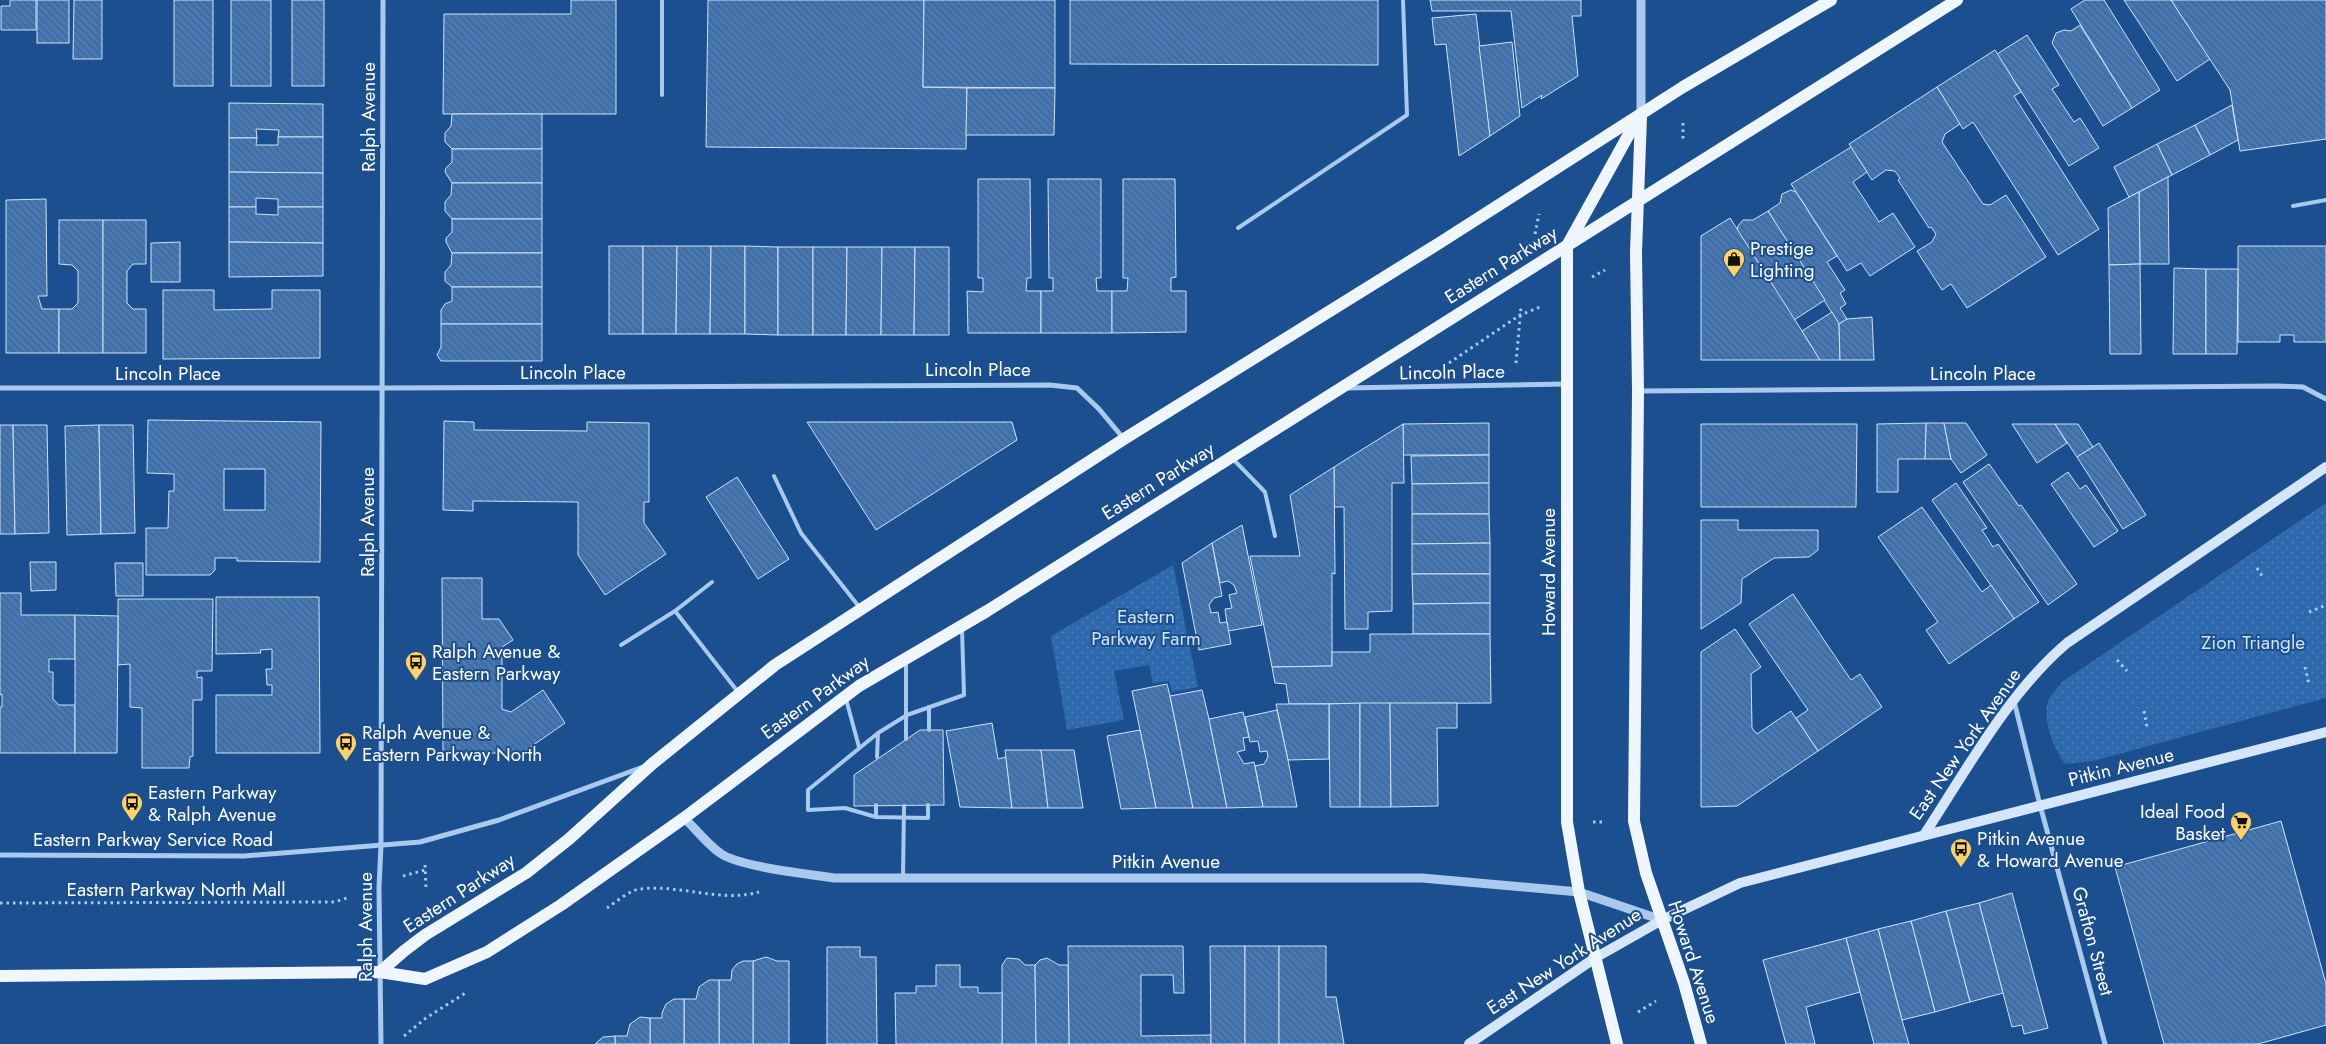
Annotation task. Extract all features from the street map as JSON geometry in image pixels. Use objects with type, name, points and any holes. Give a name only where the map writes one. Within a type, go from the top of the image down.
[{"type":"main road","name":"Eastern Parkway","points":[[380,972],[426,935],[492,895],[540,862],[569,839],[652,764],[775,665],[1124,439],[1441,242],[1641,114],[1831,0]]},
{"type":"main road","name":"Eastern Parkway","points":[[0,976],[380,972],[425,979],[487,952],[561,905],[684,818],[845,696],[1231,457],[1957,0]]},
{"type":"main road","name":"Howard Avenue","points":[[1641,114],[1638,202],[1634,821],[1646,873],[1684,983],[1701,1044]]},
{"type":"main road","name":"Howard Avenue","points":[[1617,1044],[1578,892],[1567,822],[1567,246],[1641,114]]},
{"type":"main road","name":"East New York Avenue","points":[[1469,1044],[1595,958],[1662,920],[1740,883],[1924,835],[2014,701],[2043,663],[2067,643],[2326,467]]},
{"type":"main road","name":"Pitkin Avenue","points":[[1924,835],[2326,732]]},
{"type":"street","name":"Ralph Avenue","points":[[381,1044],[379,887],[381,846],[383,0]]},
{"type":"street","name":"Howard Avenue","points":[[1641,0],[1641,114]]},
{"type":"street","name":"Lincoln Place","points":[[0,388],[1050,384],[1077,388],[1099,409],[1124,439]]},
{"type":"street","name":"Lincoln Place","points":[[1338,388],[1567,384]]},
{"type":"street","name":"Lincoln Place","points":[[1638,391],[2278,386],[2303,388],[2317,393],[2326,399]]},
{"type":"street","name":"Grafton Street","points":[[2014,701],[2040,805],[2105,1044]]},
{"type":"street","name":"Eastern Parkway Service Road","points":[[0,855],[244,856],[420,842],[499,820],[652,764]]},
{"type":"street","name":"Pitkin Avenue","points":[[684,818],[720,853],[730,858],[776,869],[834,878],[1422,878],[1578,892],[1662,920]]},
{"type":"lane","points":[[662,0],[662,95]]},
{"type":"lane","points":[[1238,228],[1407,114],[1403,0]]},
{"type":"lane","points":[[2293,206],[2326,200]]},
{"type":"lane","points":[[1231,457],[1265,492],[1275,536]]},
{"type":"lane","points":[[774,476],[802,533],[861,610]]},
{"type":"lane","points":[[621,645],[675,611],[712,582]]},
{"type":"lane","points":[[675,611],[739,694]]},
{"type":"lane","points":[[928,805],[928,818],[876,817],[846,808],[808,810],[808,790],[859,747],[906,715],[964,695],[962,625]]},
{"type":"lane","points":[[906,657],[906,739]]},
{"type":"lane","points":[[845,696],[859,747]]},
{"type":"lane","points":[[929,707],[929,730]]},
{"type":"lane","points":[[877,757],[878,733]]},
{"type":"lane","points":[[876,805],[876,817]]},
{"type":"lane","points":[[903,878],[904,806]]},
{"type":"path","points":[[1683,123],[1683,140]]},
{"type":"path","points":[[1535,235],[1539,214]]},
{"type":"path","points":[[1514,306],[1522,301],[1516,365],[1525,366]]},
{"type":"path","points":[[1539,302],[1540,316]]},
{"type":"path","points":[[1447,364],[1520,315],[1540,307]]},
{"type":"path","points":[[1442,364],[1457,364]]},
{"type":"path","points":[[2257,568],[2264,579]]},
{"type":"path","points":[[2309,612],[2326,605]]},
{"type":"path","points":[[2118,660],[2127,672]]},
{"type":"path","points":[[2304,667],[2309,684]]},
{"type":"path","points":[[2144,710],[2148,728]]},
{"type":"path","points":[[425,862],[426,888]]},
{"type":"path","points":[[398,878],[425,870]]},
{"type":"path","points":[[603,911],[638,888],[742,897],[761,892]]},
{"type":"path","name":"Eastern Parkway North Mall","points":[[0,903],[334,902],[350,897]]},
{"type":"path","points":[[411,1030],[426,1018],[472,989]]},
{"type":"path","points":[[1638,1012],[1656,1001]]},
{"type":"green space","name":"Zion Triangle","points":[[2326,503],[2326,698],[2093,761],[2065,764],[2053,743],[2047,717],[2048,701],[2062,682]]},
{"type":"green space","name":"Eastern Parkway Farm","points":[[1173,565],[1198,687],[1172,692],[1169,681],[1153,683],[1149,665],[1114,671],[1124,720],[1067,730],[1051,636]]},
{"type":"building","points":[[10,0],[36,0],[36,30],[1,30],[1,6],[10,6]]},
{"type":"building","points":[[37,0],[69,0],[69,43],[37,43]]},
{"type":"building","points":[[74,0],[102,0],[102,59],[73,59]]},
{"type":"building","points":[[174,0],[213,0],[213,86],[174,86]]},
{"type":"building","points":[[231,0],[271,0],[271,86],[231,86]]},
{"type":"building","points":[[292,0],[324,0],[324,86],[292,86]]},
{"type":"building","points":[[571,0],[616,0],[616,114],[443,114],[444,14],[571,14]]},
{"type":"building","points":[[708,0],[924,0],[923,87],[967,88],[966,149],[706,147]]},
{"type":"building","points":[[924,0],[1055,0],[1055,88],[923,87]]},
{"type":"building","points":[[1070,0],[1378,0],[1378,65],[1070,64]]},
{"type":"building","points":[[1430,0],[1581,0],[1581,16],[1572,16],[1578,76],[1541,99],[1542,95],[1522,108],[1511,11],[1432,11]]},
{"type":"building","points":[[2085,0],[2104,0],[2160,90],[2132,108],[2071,9]]},
{"type":"building","points":[[2124,0],[2171,0],[2210,59],[2177,81]]},
{"type":"building","points":[[2171,0],[2326,0],[2326,139],[2240,151],[2230,90]]},
{"type":"building","points":[[1476,14],[1490,136],[1459,156],[1446,44],[1435,45],[1432,18]]},
{"type":"building","points":[[2080,25],[2132,108],[2103,126],[2052,43],[2056,33],[2064,30],[2071,31]]},
{"type":"building","points":[[2027,35],[2059,85],[2052,89],[2074,122],[2080,118],[2099,148],[2069,166],[1997,54]]},
{"type":"building","points":[[1512,42],[1520,116],[1490,136],[1479,46]]},
{"type":"building","points":[[1995,50],[2021,92],[2014,96],[2099,229],[2058,255],[1973,122],[1963,129],[1937,87]]},
{"type":"building","points":[[1937,87],[1960,124],[1945,134],[1942,142],[1983,204],[1990,205],[2006,195],[2046,257],[1967,308],[1951,284],[1942,290],[1917,251],[1932,242],[1936,234],[1931,227],[1929,228],[1898,180],[1900,178],[1895,171],[1886,170],[1872,180],[1849,144]]},
{"type":"building","points":[[967,88],[1055,88],[1054,135],[966,135]]},
{"type":"building","points":[[229,103],[323,104],[323,137],[278,137],[279,130],[256,129],[257,138],[229,138]]},
{"type":"building","points":[[2232,105],[2238,140],[2210,155],[2195,125]]},
{"type":"building","points":[[452,114],[542,114],[542,149],[452,149],[445,142],[445,133],[451,126]]},
{"type":"building","points":[[2195,125],[2210,155],[2172,175],[2157,144]]},
{"type":"building","points":[[278,137],[323,137],[323,173],[229,172],[229,138],[257,138],[256,145],[278,145]]},
{"type":"building","points":[[2157,144],[2172,175],[2129,197],[2114,167]]},
{"type":"building","points":[[1851,147],[1867,172],[1853,182],[1879,222],[1893,213],[1915,247],[1870,276],[1861,263],[1847,271],[1791,184]]},
{"type":"building","points":[[452,149],[542,149],[542,183],[452,183],[445,172],[452,162]]},
{"type":"building","points":[[229,172],[323,173],[323,207],[278,207],[278,199],[256,198],[256,207],[229,207]]},
{"type":"building","points":[[2168,177],[2169,264],[2140,264],[2139,192]]},
{"type":"building","points":[[978,179],[1030,179],[1031,278],[1027,278],[1026,291],[1041,291],[1041,333],[968,333],[967,291],[983,292],[983,278],[978,278]]},
{"type":"building","points":[[1048,179],[1101,179],[1101,278],[1096,278],[1097,291],[1112,291],[1112,333],[1041,333],[1041,291],[1053,291],[1053,278],[1049,278]]},
{"type":"building","points":[[1123,179],[1175,179],[1176,277],[1171,278],[1171,291],[1186,291],[1186,332],[1112,333],[1112,291],[1127,291],[1128,278],[1123,278]]},
{"type":"building","points":[[452,183],[542,183],[542,219],[452,219],[445,211],[445,202],[451,195]]},
{"type":"building","points":[[1791,190],[1796,192],[1837,256],[1827,262],[1845,290],[1840,293],[1846,304],[1840,308],[1847,319],[1839,324],[1768,211],[1780,203],[1782,194]]},
{"type":"building","points":[[2139,192],[2140,264],[2109,265],[2108,208]]},
{"type":"building","points":[[46,199],[47,296],[38,296],[42,309],[59,309],[59,353],[6,353],[6,200]]},
{"type":"building","points":[[229,207],[256,207],[256,214],[278,215],[278,207],[323,207],[323,243],[229,242]]},
{"type":"building","points":[[1768,211],[1825,300],[1794,320],[1737,231],[1738,226],[1743,220],[1753,220]]},
{"type":"building","name":"Prestige Lighting","points":[[1730,218],[1820,360],[1701,360],[1701,236]]},
{"type":"building","points":[[452,219],[542,219],[542,253],[452,253],[446,238],[452,232]]},
{"type":"building","points":[[59,220],[103,220],[103,353],[59,353],[59,309],[72,309],[78,303],[78,271],[72,265],[59,264]]},
{"type":"building","points":[[103,220],[146,220],[146,264],[133,264],[127,271],[127,303],[133,309],[146,309],[146,353],[103,353]]},
{"type":"building","points":[[180,242],[180,282],[151,282],[151,243]]},
{"type":"building","points":[[229,242],[323,243],[323,276],[229,277]]},
{"type":"building","points":[[609,246],[643,246],[643,334],[609,334]]},
{"type":"building","points":[[643,246],[677,246],[676,334],[643,334]]},
{"type":"building","points":[[677,246],[711,246],[710,334],[676,334]]},
{"type":"building","points":[[711,246],[745,246],[745,334],[710,334]]},
{"type":"building","points":[[745,246],[778,247],[778,335],[745,334]]},
{"type":"building","points":[[2238,246],[2326,246],[2326,342],[2294,342],[2294,335],[2280,335],[2280,342],[2238,342]]},
{"type":"building","points":[[778,247],[813,247],[813,335],[778,335]]},
{"type":"building","points":[[813,247],[847,247],[846,335],[813,335]]},
{"type":"building","points":[[847,247],[882,247],[881,335],[846,335]]},
{"type":"building","points":[[882,247],[915,247],[914,335],[881,335]]},
{"type":"building","points":[[915,247],[949,247],[949,335],[914,335]]},
{"type":"building","points":[[452,253],[542,253],[542,287],[452,287],[445,281],[445,272],[451,265]]},
{"type":"building","points":[[2140,264],[2141,354],[2110,354],[2109,265]]},
{"type":"building","points":[[2174,268],[2206,269],[2206,354],[2173,354]]},
{"type":"building","points":[[2206,269],[2238,269],[2237,354],[2206,354]]},
{"type":"building","points":[[452,287],[542,287],[542,324],[441,324],[441,310],[445,304],[452,301]]},
{"type":"building","points":[[163,290],[214,290],[214,310],[272,309],[272,290],[320,290],[320,358],[163,359]]},
{"type":"building","points":[[1832,312],[1839,324],[1840,360],[1820,360],[1802,331]]},
{"type":"building","points":[[1872,317],[1874,360],[1840,360],[1839,324],[1847,319]]},
{"type":"building","points":[[441,324],[542,324],[542,361],[441,361],[437,355],[441,347]]},
{"type":"building","points":[[148,420],[321,422],[320,562],[237,561],[237,558],[215,558],[215,570],[210,575],[146,575],[146,528],[168,528],[169,491],[174,491],[174,474],[147,473]],"holes":[[[224,469],[265,469],[265,510],[224,510]]]},
{"type":"building","points":[[444,421],[474,422],[474,430],[587,431],[587,422],[649,423],[649,502],[644,502],[644,523],[666,554],[605,595],[578,555],[578,502],[473,501],[473,511],[443,510]]},
{"type":"building","points":[[807,422],[1012,422],[1017,440],[876,530]]},
{"type":"building","points":[[1489,423],[1489,455],[1403,455],[1403,424]]},
{"type":"building","points":[[1926,423],[1944,423],[1951,459],[1925,459]]},
{"type":"building","points":[[1926,423],[1925,459],[1898,459],[1898,492],[1877,492],[1877,424]]},
{"type":"building","points":[[1944,423],[1966,423],[1987,455],[1961,473],[1951,459]]},
{"type":"building","points":[[1403,424],[1404,483],[1392,483],[1392,611],[1368,612],[1368,629],[1345,629],[1344,507],[1334,507],[1334,467]]},
{"type":"building","points":[[1701,424],[1857,424],[1856,507],[1701,507]]},
{"type":"building","points":[[2012,424],[2055,424],[2067,443],[2037,463]]},
{"type":"building","points":[[2055,424],[2078,424],[2093,447],[2077,457]]},
{"type":"building","points":[[0,425],[13,425],[15,534],[0,534]]},
{"type":"building","points":[[13,425],[47,425],[49,533],[15,534]]},
{"type":"building","points":[[99,425],[101,534],[67,535],[65,426]]},
{"type":"building","points":[[99,425],[133,425],[135,533],[101,534]]},
{"type":"building","points":[[2099,443],[2146,515],[2123,529],[2077,457]]},
{"type":"building","points":[[1489,455],[1489,483],[1412,484],[1411,456]]},
{"type":"building","points":[[1989,464],[2019,506],[2021,505],[2077,584],[2048,605],[1963,482]]},
{"type":"building","points":[[1334,467],[1335,574],[1332,573],[1332,666],[1272,667],[1250,556],[1300,556],[1290,495]]},
{"type":"building","points":[[2068,472],[2080,489],[2086,485],[2118,531],[2094,547],[2051,484]]},
{"type":"building","points":[[737,477],[789,559],[758,579],[706,497]]},
{"type":"building","points":[[1489,483],[1489,514],[1412,514],[1412,484]]},
{"type":"building","points":[[1956,483],[1987,528],[1982,530],[1993,547],[1998,544],[2039,602],[2014,619],[1932,500]]},
{"type":"building","points":[[1922,507],[1982,592],[1991,585],[2014,619],[1949,664],[1926,630],[1938,622],[1878,537]]},
{"type":"building","points":[[1412,514],[1489,514],[1490,543],[1412,544]]},
{"type":"building","points":[[1701,520],[1738,520],[1738,530],[1818,530],[1818,550],[1809,557],[1774,558],[1742,579],[1741,603],[1701,629]]},
{"type":"building","points":[[1242,525],[1262,625],[1228,631],[1225,609],[1232,608],[1229,595],[1237,593],[1234,585],[1228,581],[1220,583],[1212,543]]},
{"type":"building","points":[[1212,543],[1222,596],[1214,598],[1209,605],[1211,613],[1218,612],[1220,623],[1227,622],[1231,644],[1199,650],[1182,563]]},
{"type":"building","points":[[1490,543],[1490,574],[1412,574],[1412,544]]},
{"type":"building","points":[[30,562],[56,562],[56,590],[31,591]]},
{"type":"building","points":[[115,563],[143,563],[143,596],[116,596]]},
{"type":"building","points":[[1412,574],[1490,574],[1490,603],[1413,604]]},
{"type":"building","points":[[442,578],[482,578],[482,619],[499,619],[513,640],[502,647],[502,709],[511,712],[543,690],[565,723],[522,753],[443,753]]},
{"type":"building","points":[[0,593],[21,593],[21,615],[75,615],[75,659],[49,659],[49,672],[53,672],[53,699],[59,705],[75,705],[75,753],[0,753],[0,707],[2,707],[2,694],[0,695]]},
{"type":"building","points":[[1793,594],[1851,680],[1860,674],[1882,707],[1818,751],[1796,718],[1808,710],[1749,624]]},
{"type":"building","points":[[216,597],[319,597],[320,753],[216,753],[216,695],[272,695],[272,685],[267,685],[266,669],[272,669],[272,649],[260,650],[261,653],[216,654]]},
{"type":"building","points":[[118,599],[213,599],[212,671],[197,671],[197,678],[202,677],[202,700],[193,700],[193,756],[190,757],[189,768],[142,768],[142,708],[130,707],[130,664],[118,665]]},
{"type":"building","points":[[1490,603],[1490,634],[1413,634],[1413,604]]},
{"type":"building","points":[[75,615],[118,616],[117,753],[75,753]]},
{"type":"building","points":[[1735,629],[1761,667],[1751,674],[1752,728],[1757,734],[1791,711],[1818,751],[1737,806],[1701,807],[1701,652]]},
{"type":"building","points":[[1370,634],[1490,634],[1491,703],[1289,704],[1286,684],[1275,683],[1272,667],[1332,666],[1332,652],[1370,652]]},
{"type":"building","points":[[1167,684],[1193,808],[1156,808],[1132,691]]},
{"type":"building","points":[[1202,690],[1227,808],[1193,808],[1170,696]]},
{"type":"building","points":[[1360,703],[1360,807],[1330,807],[1329,704]]},
{"type":"building","points":[[1360,703],[1390,703],[1391,807],[1360,807]]},
{"type":"building","points":[[1390,703],[1457,703],[1457,728],[1437,728],[1438,806],[1391,807]]},
{"type":"building","points":[[1276,704],[1329,704],[1329,759],[1288,760]]},
{"type":"building","points":[[1277,710],[1297,807],[1263,807],[1255,766],[1264,764],[1268,757],[1267,751],[1260,752],[1258,741],[1250,742],[1245,717]]},
{"type":"building","points":[[1243,712],[1249,737],[1243,738],[1245,750],[1237,752],[1244,764],[1254,762],[1263,807],[1227,808],[1209,719]]},
{"type":"building","points":[[992,723],[998,759],[1006,757],[1012,808],[960,807],[946,731]]},
{"type":"building","points":[[920,730],[943,730],[944,805],[854,806],[854,775]]},
{"type":"building","points":[[1140,730],[1156,808],[1121,809],[1107,736]]},
{"type":"building","points":[[1005,750],[1041,750],[1048,808],[1012,808]]},
{"type":"building","points":[[1041,750],[1074,750],[1083,808],[1048,808]]},
{"type":"building","points":[[2281,821],[2326,984],[2326,1025],[2258,1044],[2164,1044],[2115,867]]},
{"type":"building","points":[[2012,893],[2048,1028],[2024,1034],[2022,1025],[2012,1027],[1979,903]]},
{"type":"building","points":[[1979,903],[2003,993],[1970,1002],[1946,911]]},
{"type":"building","points":[[1946,911],[1970,1002],[1935,1012],[1911,921]]},
{"type":"building","points":[[1911,921],[1935,1012],[1902,1020],[1878,929]]},
{"type":"building","points":[[1878,929],[1909,1044],[1874,1044],[1846,938]]},
{"type":"building","points":[[1846,938],[1860,992],[1806,1007],[1815,1044],[1786,1044],[1763,960]]},
{"type":"building","points":[[1068,946],[1183,946],[1184,993],[1174,993],[1173,975],[1141,975],[1141,1036],[1211,1035],[1211,1044],[1069,1044]]},
{"type":"building","points":[[1210,946],[1245,946],[1245,1044],[1211,1044]]},
{"type":"building","points":[[1245,946],[1279,946],[1279,1044],[1245,1044]]},
{"type":"building","points":[[1279,946],[1326,946],[1326,997],[1336,997],[1344,1044],[1279,1044]]},
{"type":"building","points":[[827,947],[860,947],[860,957],[876,957],[877,1044],[827,1044]]},
{"type":"building","points":[[766,957],[777,961],[789,961],[789,1044],[753,1044],[753,961]]},
{"type":"building","points":[[1007,958],[1019,959],[1025,965],[1035,965],[1036,1044],[1002,1044],[1002,965]]},
{"type":"building","points":[[1047,958],[1059,965],[1068,965],[1069,1044],[1036,1044],[1035,965],[1040,960]]},
{"type":"building","points":[[743,961],[753,961],[753,1044],[719,1044],[719,980],[731,980],[732,970]]},
{"type":"building","points":[[936,965],[960,965],[960,987],[978,987],[978,993],[1002,993],[1002,1044],[896,1044],[895,993],[916,993],[916,986],[936,986]]},
{"type":"building","points":[[709,980],[719,980],[719,1044],[684,1044],[684,999],[696,999],[699,987]]},
{"type":"building","points":[[674,999],[684,999],[684,1044],[650,1044],[650,1018],[662,1018],[666,1004]]},
{"type":"building","points":[[640,1017],[650,1018],[650,1044],[615,1044],[615,1036],[627,1036],[630,1024]]},
{"type":"building","points":[[615,1036],[615,1044],[595,1044],[603,1037]]},
{"type":"place","name":"Prestige Lighting","points":[[1734,278]]},
{"type":"place","name":"Ralph Avenue & Eastern Parkway","points":[[416,681]]},
{"type":"place","name":"Ralph Avenue & Eastern Parkway North","points":[[346,762]]},
{"type":"place","name":"Eastern Parkway & Ralph Avenue","points":[[132,822]]},
{"type":"place","name":"Ideal Food Basket","points":[[2241,841]]},
{"type":"place","name":"Pitkin Avenue & Howard Avenue","points":[[1961,868]]}]
